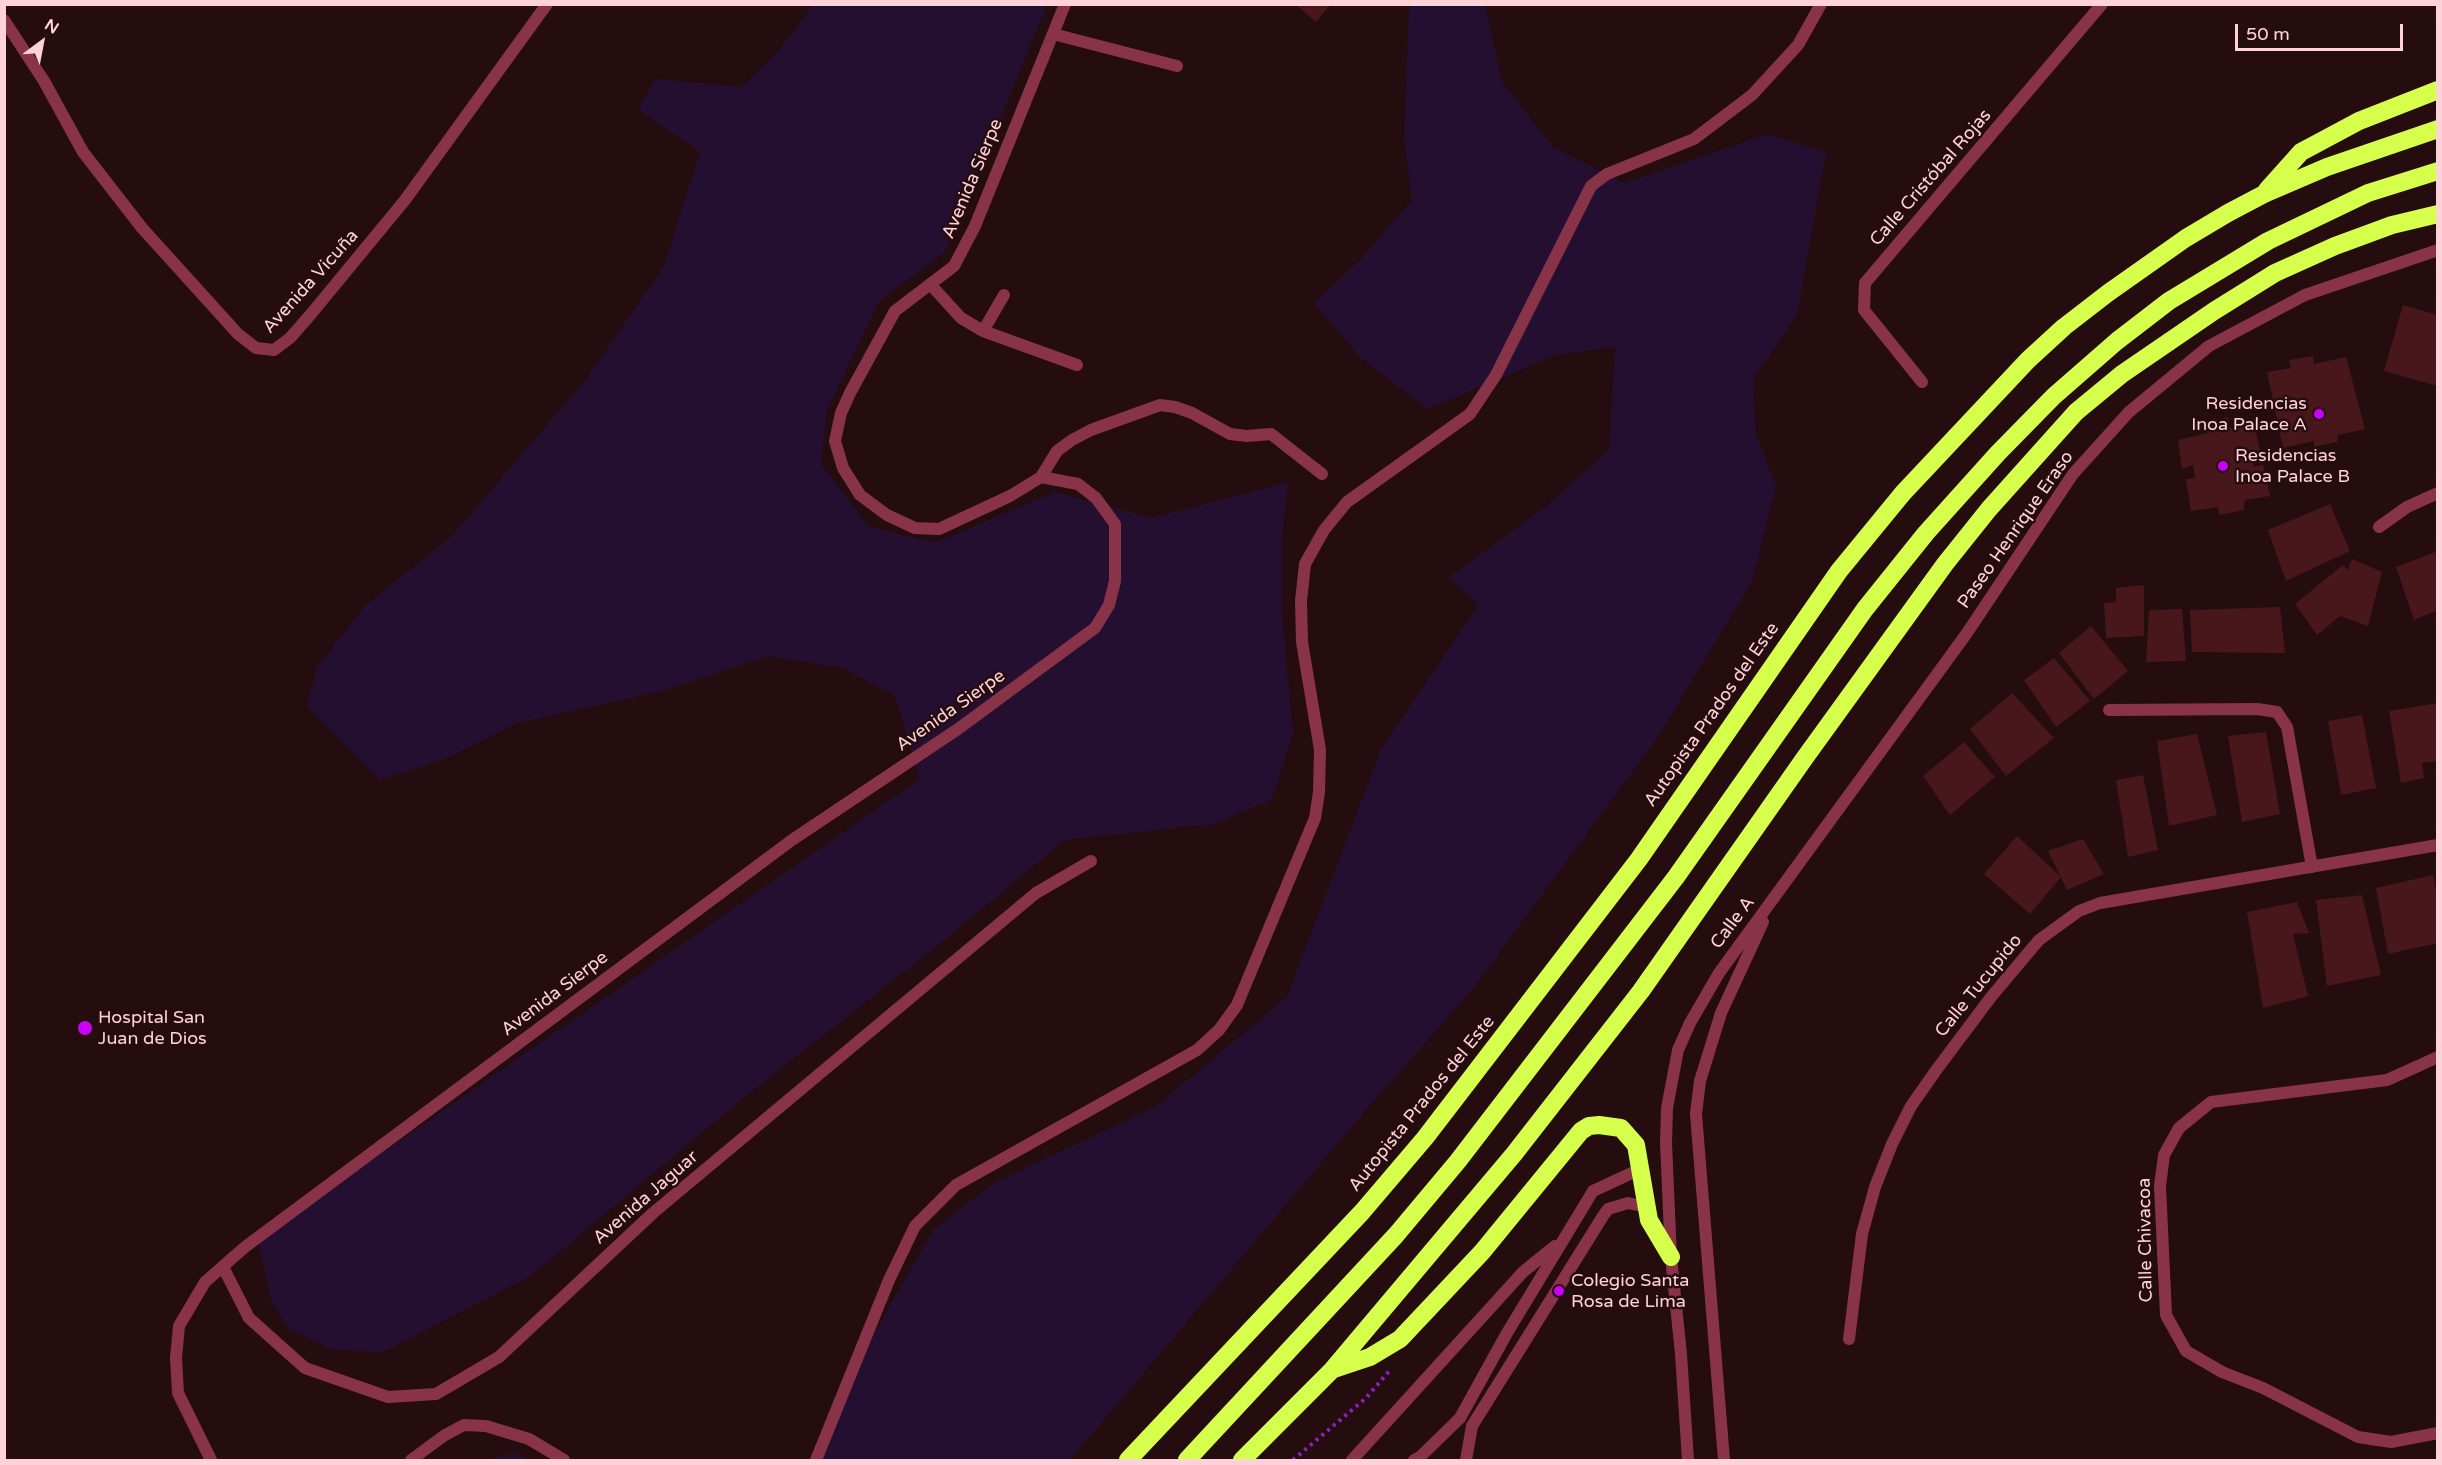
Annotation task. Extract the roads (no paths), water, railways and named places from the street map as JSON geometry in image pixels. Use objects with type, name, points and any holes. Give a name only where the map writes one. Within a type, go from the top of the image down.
[{"type":"highway","points":[[2264,194],[2301,152],[2359,121],[2438,90]]},
{"type":"highway","name":"Autopista Prados del Este","points":[[1128,1461],[1362,1212],[1425,1138],[1639,859],[1839,571],[1903,493],[2028,360],[2064,327],[2108,293],[2186,238],[2264,194],[2327,167],[2438,129]]},
{"type":"highway","points":[[1187,1461],[1396,1235],[1458,1161],[1676,877],[1865,609],[1926,533],[1998,453],[2054,396],[2117,341],[2169,301],[2278,236],[2368,193],[2438,171]]},
{"type":"highway","points":[[1242,1461],[1332,1370],[1514,1154],[1641,991],[1803,759],[1945,564],[1989,509],[2076,412],[2122,374],[2214,311],[2275,273],[2335,246],[2392,225],[2438,214]]},
{"type":"highway","points":[[1332,1370],[1370,1357],[1400,1339],[1482,1252],[1581,1131],[1590,1126],[1621,1128],[1636,1145],[1649,1220],[1671,1257]]},
{"type":"street","name":"Avenida Vicuña","points":[[4,20],[44,81],[83,152],[142,228],[238,334],[256,348],[274,350],[290,338],[311,314],[405,200],[547,4]]},
{"type":"street","name":"Avenida Sierpe","points":[[211,1461],[178,1393],[176,1358],[179,1326],[205,1282],[254,1240],[792,840],[958,729],[1095,628],[1109,605],[1115,581],[1117,555],[1115,524],[1096,498],[1078,484],[1041,477],[1010,496],[939,529],[915,528],[887,515],[860,495],[843,468],[835,441],[841,413],[850,393],[895,311],[954,266],[975,225],[1065,4]]},
{"type":"street","points":[[816,1461],[889,1280],[915,1226],[956,1185],[1197,1050],[1219,1030],[1237,1005],[1315,818],[1319,792],[1320,750],[1302,642],[1301,601],[1305,564],[1324,530],[1347,502],[1470,414],[1496,375],[1591,186],[1607,174],[1695,139],[1752,95],[1798,45],[1821,4]]},
{"type":"street","name":"Calle Cristóbal Rojas","points":[[1922,382],[1864,310],[1865,283],[2102,4]]},
{"type":"street","points":[[1053,34],[1177,66]]},
{"type":"street","name":"Paseo Henrique Eraso","points":[[1773,899],[1966,633],[2073,474],[2129,412],[2209,346],[2305,295],[2438,250]]},
{"type":"street","points":[[930,284],[961,318],[983,331],[1077,365]]},
{"type":"street","points":[[983,331],[1004,295]]},
{"type":"street","points":[[1041,477],[1058,451],[1072,440],[1091,430],[1160,405],[1192,413],[1230,434],[1247,436],[1271,434],[1322,474]]},
{"type":"street","points":[[2379,527],[2407,507],[2438,493]]},
{"type":"street","points":[[2109,710],[2256,709],[2277,712],[2287,727],[2312,867]]},
{"type":"street","name":"Calle Tucupido","points":[[1849,1339],[1862,1234],[1875,1187],[1892,1143],[1911,1106],[1937,1069],[1991,997],[2039,940],[2079,910],[2100,903],[2438,845]]},
{"type":"street","name":"Avenida Jaguar","points":[[223,1267],[249,1318],[305,1368],[388,1397],[436,1394],[499,1357],[653,1213],[1036,892],[1091,861]]},
{"type":"street","name":"Calle A","points":[[1688,1461],[1680,1343],[1671,1257],[1666,1143],[1667,1108],[1678,1050],[1690,1023],[1719,973],[1773,899]]},
{"type":"street","name":"Calle A","points":[[1724,1461],[1696,1114],[1700,1082],[1721,1013],[1773,899]]},
{"type":"street","name":"Calle Chivacoa","points":[[2438,1057],[2387,1080],[2211,1102],[2180,1128],[2164,1155],[2160,1186],[2166,1315],[2186,1351],[2222,1372],[2263,1388],[2358,1437],[2391,1442],[2438,1432]]},
{"type":"street","points":[[1414,1461],[1460,1418],[1593,1191],[1634,1172],[1641,1166]]},
{"type":"street","points":[[1466,1461],[1472,1426],[1603,1216],[1608,1209],[1628,1203],[1647,1207]]},
{"type":"street","points":[[1352,1461],[1523,1272],[1563,1239]]},
{"type":"street","points":[[411,1461],[446,1435],[464,1425],[486,1426],[530,1439],[564,1461]]},
{"type":"place","name":"Residencias Inoa Palace A","points":[[2319,414]]},
{"type":"place","name":"Residencias Inoa Palace B","points":[[2223,466]]},
{"type":"place","name":"Hospital San Juan de Dios","points":[[85,1028]]},
{"type":"place","name":"Colegio Santa Rosa de Lima","points":[[1559,1291]]}]
